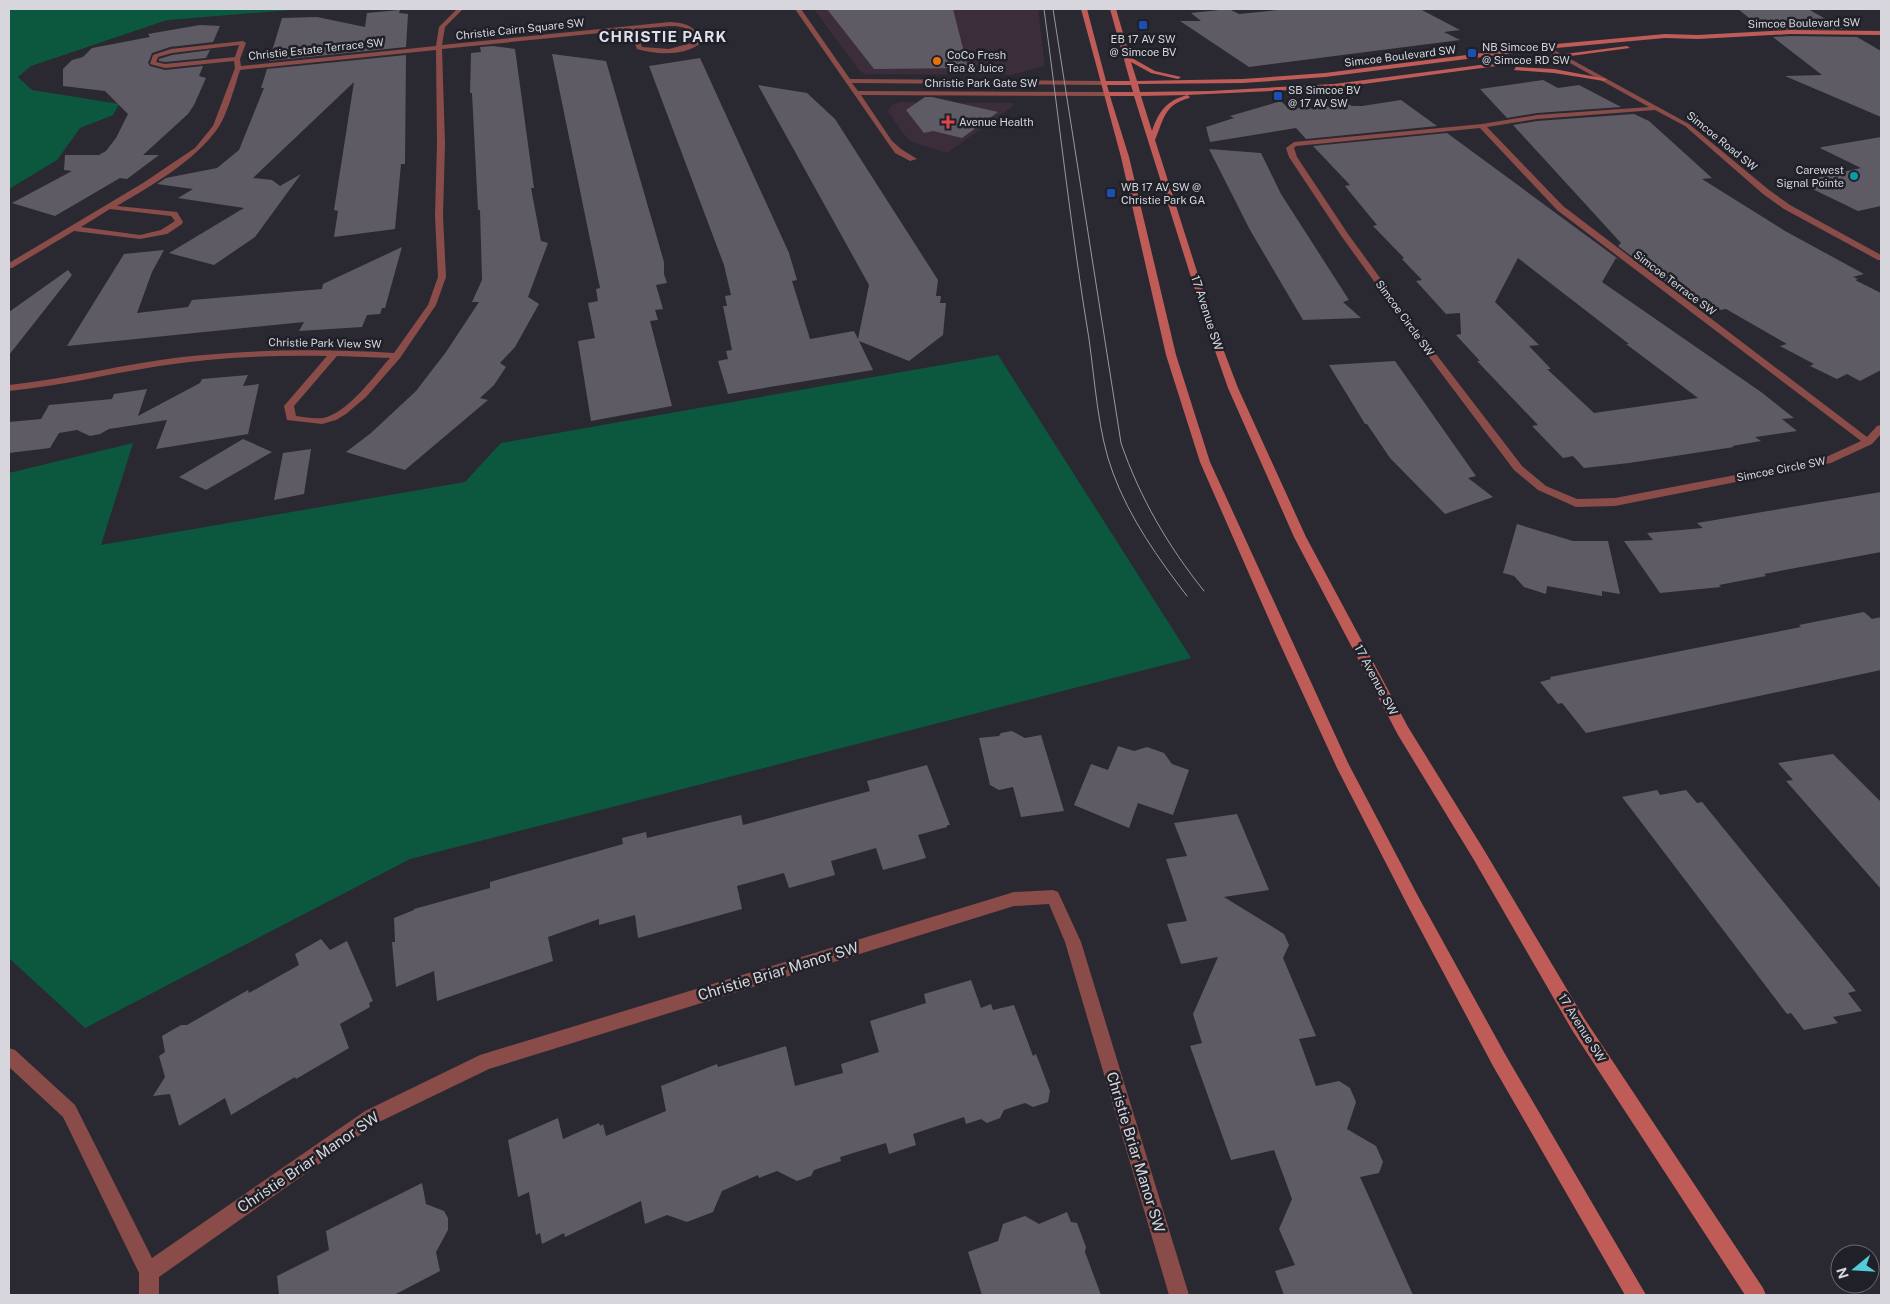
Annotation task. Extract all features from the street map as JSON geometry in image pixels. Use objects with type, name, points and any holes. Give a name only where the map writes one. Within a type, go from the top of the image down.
[{"type":"main road","points":[[1084,9],[1125,157],[1171,355],[1205,462],[1338,755],[1400,877],[1499,1060],[1636,1295]]},
{"type":"main road","name":"17 Avenue SW","points":[[1112,9],[1210,325],[1233,388],[1300,537],[1403,731],[1479,855],[1578,1024],[1756,1295]]},
{"type":"main road","name":"Simcoe Boulevard SW","points":[[1105,88],[1134,83],[1325,75],[1545,47],[1665,36],[1698,37],[1790,32],[1881,32]]},
{"type":"main road","name":"Simcoe Boulevard SW","points":[[1670,44],[1698,37]]},
{"type":"main road","name":"Simcoe Boulevard SW","points":[[1105,88],[1137,94],[1210,93],[1334,86],[1631,48]]},
{"type":"main road","points":[[1128,58],[1153,72],[1208,81]]},
{"type":"main road","points":[[1484,67],[1554,70],[1604,79]]},
{"type":"main road","points":[[1152,140],[1167,105],[1182,98],[1210,93]]},
{"type":"street","name":"Christie Park View SW","points":[[9,388],[93,376],[181,360],[277,352],[335,352],[397,356],[432,306],[442,277],[439,216],[441,144],[439,48],[442,27],[460,9]]},
{"type":"street","points":[[798,9],[890,142],[898,151],[913,159]]},
{"type":"street","name":"Christie Cairn Square SW","points":[[439,48],[632,28],[684,24],[694,29],[698,43],[689,48],[650,52],[639,48],[632,28]]},
{"type":"street","points":[[237,59],[165,66],[152,63],[156,56],[171,51],[242,43],[237,59],[238,68]]},
{"type":"street","name":"Simcoe Road SW","points":[[1545,47],[1687,125],[1766,192],[1787,207],[1881,258]]},
{"type":"street","name":"Christie Estate Terrace SW","points":[[9,266],[146,185],[197,149],[216,126],[238,68],[439,48]]},
{"type":"street","name":"Christie Park Gate SW","points":[[849,81],[1105,88]]},
{"type":"street","name":"Christie Park Gate SW","points":[[857,92],[1105,88]]},
{"type":"street","name":"Simcoe Circle SW","points":[[1657,108],[1537,117],[1482,126],[1391,136],[1312,141],[1294,144],[1290,148],[1293,157],[1345,235],[1423,343],[1518,468],[1542,488],[1576,502],[1615,502],[1827,461],[1868,442],[1881,428]]},
{"type":"street","name":"Simcoe Terrace SW","points":[[1482,126],[1560,208],[1868,442]]},
{"type":"street","points":[[72,228],[140,237],[164,232],[179,222],[174,214],[109,206]]},
{"type":"street","points":[[335,352],[289,406],[290,418],[322,421],[335,418],[347,410],[397,356]]},
{"type":"street","name":"Christie Briar Manor SW","points":[[149,1272],[371,1117],[486,1061],[1014,899],[1053,897],[1073,942],[1179,1295]]},
{"type":"street","points":[[9,1056],[69,1111],[149,1272],[148,1295]]},
{"type":"shaded area","points":[[814,9],[1038,9],[1045,66],[1011,75],[864,74],[858,69]]},
{"type":"shaded area","points":[[900,102],[1014,103],[1012,107],[947,153],[912,142],[904,135],[888,111],[892,105]]},
{"type":"green space","points":[[9,9],[304,9],[167,20],[31,66],[18,77],[32,90],[119,104],[113,115],[80,128],[57,160],[9,189]]},
{"type":"green space","points":[[998,355],[1191,658],[410,859],[85,1028],[9,958],[9,473],[133,443],[101,545],[465,482],[501,443]]},
{"type":"building","points":[[827,9],[953,9],[968,68],[874,69]]},
{"type":"building","points":[[1229,9],[1239,14],[1288,9],[1420,9],[1460,30],[1444,32],[1460,40],[1249,67],[1180,21],[1201,21],[1191,13]]},
{"type":"building","points":[[1738,9],[1808,9],[1843,29],[1764,30]]},
{"type":"building","points":[[400,10],[399,13],[408,14],[406,47],[269,61],[282,18],[317,17],[365,27],[367,13]]},
{"type":"building","points":[[200,25],[220,26],[213,42],[170,47],[152,53],[148,63],[150,66],[165,70],[203,66],[199,76],[206,78],[188,114],[143,155],[159,155],[127,179],[120,178],[55,216],[12,203],[72,171],[64,170],[65,155],[99,155],[106,151],[116,138],[128,114],[105,91],[63,86],[63,69],[72,60],[83,57],[92,48],[150,37],[148,34]]},
{"type":"building","points":[[1773,37],[1857,37],[1881,51],[1881,117],[1785,76],[1822,75]]},
{"type":"building","points":[[493,46],[515,49],[534,188],[531,188],[541,241],[548,243],[528,297],[539,304],[515,347],[500,363],[506,367],[494,385],[480,398],[488,400],[405,470],[346,452],[371,433],[416,391],[446,352],[479,302],[472,302],[482,280],[480,210],[478,210],[472,93],[470,93],[471,53],[481,52],[480,47]]},
{"type":"building","points":[[210,50],[206,58],[159,61],[159,59],[172,55]]},
{"type":"building","points":[[552,54],[606,61],[664,262],[664,274],[667,283],[656,285],[663,309],[655,310],[658,320],[650,321],[672,406],[591,421],[578,341],[595,338],[588,303],[598,301],[596,289],[600,288]]},
{"type":"building","points":[[406,55],[405,164],[401,164],[395,229],[334,237],[338,211],[334,210],[354,82],[253,178],[272,180],[280,186],[301,174],[255,237],[214,265],[169,253],[244,208],[178,198],[193,189],[157,184],[166,178],[217,168],[239,150],[264,88],[261,88],[267,69]]},
{"type":"building","points":[[700,58],[789,253],[797,280],[792,281],[810,339],[854,331],[858,339],[869,285],[758,85],[807,93],[835,119],[938,280],[936,296],[941,296],[940,303],[946,303],[943,335],[909,361],[859,341],[873,370],[728,394],[718,361],[728,359],[726,351],[732,350],[723,306],[727,306],[725,296],[731,295],[724,265],[649,66]]},
{"type":"building","points":[[1543,80],[1558,88],[1579,85],[1621,107],[1537,113],[1507,118],[1480,89]]},
{"type":"building","name":"Avenue Health","points":[[925,97],[998,112],[962,138],[933,131],[924,133],[906,110]]},
{"type":"building","points":[[1401,100],[1437,126],[1306,139],[1296,128],[1210,142],[1206,127],[1234,118],[1230,116],[1281,101],[1286,106],[1306,109],[1348,104],[1362,106]]},
{"type":"building","points":[[1634,114],[1649,121],[1712,178],[1702,179],[1785,231],[1864,274],[1853,277],[1858,279],[1855,280],[1881,293],[1881,370],[1860,381],[1847,374],[1837,379],[1810,366],[1814,364],[1780,346],[1787,344],[1726,309],[1714,311],[1680,292],[1618,246],[1621,243],[1513,125],[1537,121]]},
{"type":"building","points":[[1447,133],[1621,261],[1616,258],[1602,282],[1761,392],[1794,418],[1782,419],[1797,431],[1755,437],[1761,441],[1732,446],[1734,447],[1629,463],[1584,468],[1573,456],[1563,458],[1532,426],[1538,425],[1477,361],[1480,361],[1456,335],[1461,334],[1460,313],[1446,314],[1416,281],[1422,280],[1373,226],[1377,225],[1345,186],[1350,185],[1313,146]],"holes":[[[1518,258],[1629,344],[1626,344],[1698,398],[1594,413],[1547,369],[1551,369],[1529,346],[1539,345],[1495,302]]]},
{"type":"building","name":"Carewest Signal Pointe","points":[[1881,137],[1881,206],[1858,211],[1798,182],[1861,168],[1820,148]]},
{"type":"building","points":[[1209,149],[1261,153],[1281,194],[1349,300],[1343,302],[1361,318],[1303,320],[1250,230]]},
{"type":"building","points":[[402,247],[385,308],[382,308],[380,314],[367,315],[362,327],[299,331],[304,322],[67,346],[124,254],[164,250],[152,272],[137,313],[188,307],[192,300],[322,289],[323,284]]},
{"type":"building","points":[[68,270],[72,275],[9,355],[9,312]]},
{"type":"building","points":[[1395,361],[1476,476],[1468,478],[1493,497],[1445,514],[1390,458],[1367,424],[1365,424],[1329,365]]},
{"type":"building","points":[[248,375],[243,386],[259,384],[248,434],[156,449],[167,420],[109,429],[100,434],[90,436],[77,430],[59,433],[50,448],[9,453],[9,422],[41,419],[49,405],[112,399],[114,394],[147,389],[138,416],[200,383],[202,379]]},
{"type":"building","points":[[243,439],[272,452],[206,490],[179,477]]},
{"type":"building","points":[[311,449],[304,494],[274,500],[283,453]]},
{"type":"building","points":[[1881,492],[1881,552],[1764,574],[1766,576],[1719,585],[1721,587],[1660,593],[1624,541],[1653,540],[1647,533],[1703,528],[1697,523]]},
{"type":"building","points":[[1517,524],[1573,541],[1608,541],[1620,594],[1602,591],[1602,596],[1547,586],[1546,594],[1524,587],[1514,576],[1503,573]]},
{"type":"building","points":[[1864,612],[1872,619],[1881,617],[1881,670],[1586,733],[1562,703],[1558,704],[1540,682],[1551,679],[1550,677],[1801,627],[1799,625]]},
{"type":"building","points":[[1012,731],[1025,738],[1041,735],[1064,811],[1021,817],[1013,787],[999,790],[990,785],[979,738],[999,736],[1001,733]]},
{"type":"building","points":[[1118,746],[1134,751],[1147,747],[1164,753],[1172,764],[1189,770],[1173,815],[1138,803],[1129,828],[1074,805],[1091,764],[1108,770]]},
{"type":"building","points":[[1833,754],[1881,802],[1881,889],[1786,781],[1793,780],[1778,763]]},
{"type":"building","points":[[927,765],[950,825],[918,835],[926,858],[883,870],[876,848],[831,861],[835,875],[789,888],[784,873],[737,886],[742,909],[638,938],[635,915],[599,925],[599,919],[548,937],[553,961],[437,1001],[434,971],[396,987],[392,942],[395,942],[394,918],[414,909],[490,888],[490,882],[623,844],[622,838],[646,832],[647,838],[741,815],[743,825],[870,791],[867,781]]},
{"type":"building","points":[[1657,790],[1660,795],[1686,790],[1697,803],[1702,802],[1856,991],[1848,993],[1862,1011],[1833,1017],[1838,1023],[1804,1030],[1791,1013],[1787,1014],[1622,797]]},
{"type":"building","points":[[1237,814],[1269,890],[1224,897],[1284,934],[1289,945],[1283,958],[1316,1036],[1299,1039],[1316,1086],[1339,1081],[1350,1088],[1356,1102],[1347,1129],[1376,1146],[1383,1162],[1379,1173],[1360,1177],[1413,1295],[1284,1295],[1275,1271],[1295,1265],[1279,1229],[1292,1199],[1274,1150],[1231,1160],[1190,1046],[1202,1043],[1193,1014],[1218,957],[1181,964],[1167,924],[1187,921],[1166,859],[1187,856],[1174,823]]},
{"type":"building","points":[[321,939],[330,950],[347,941],[373,1001],[369,1003],[370,1007],[340,1024],[349,1048],[231,1115],[225,1098],[179,1126],[170,1094],[153,1096],[165,1077],[159,1056],[165,1052],[162,1036],[181,1025],[187,1025],[248,990],[249,993],[299,965],[295,954]]},
{"type":"building","points":[[971,980],[981,1008],[991,1004],[993,1010],[1014,1005],[1033,1056],[1036,1054],[1050,1091],[1048,1102],[1033,1107],[1025,1103],[1004,1110],[1000,1118],[987,1123],[981,1119],[966,1124],[964,1117],[913,1134],[916,1145],[889,1154],[886,1143],[840,1157],[841,1161],[814,1170],[811,1176],[797,1181],[777,1171],[759,1178],[758,1175],[722,1191],[713,1212],[687,1222],[667,1215],[645,1224],[641,1201],[565,1237],[564,1233],[542,1244],[540,1233],[536,1235],[529,1192],[518,1197],[508,1140],[558,1118],[563,1139],[599,1123],[600,1126],[603,1124],[606,1136],[666,1111],[661,1086],[717,1064],[718,1067],[786,1046],[795,1086],[843,1073],[841,1064],[879,1052],[870,1021],[926,1003],[924,994]]},
{"type":"building","points":[[422,1183],[426,1204],[444,1211],[448,1218],[448,1230],[436,1252],[440,1271],[394,1295],[279,1295],[277,1276],[329,1250],[326,1231]]},
{"type":"building","points":[[1067,1212],[1071,1222],[1077,1223],[1086,1247],[1085,1252],[1101,1295],[982,1295],[968,1252],[998,1241],[1003,1224],[1025,1216],[1039,1224]]},
{"type":"tram line","points":[[1044,9],[1076,257],[1104,442],[1113,473],[1136,522],[1155,553],[1187,596]]},
{"type":"tram line","points":[[1053,9],[1121,443],[1137,483],[1156,521],[1204,591]]},
{"type":"place","name":"EB 17 AV SW @ Simcoe BV","points":[[1143,25]]},
{"type":"place","name":"NB Simcoe BV @ Simcoe RD SW","points":[[1472,53]]},
{"type":"place","name":"CoCo Fresh Tea & Juice","points":[[937,61]]},
{"type":"place","name":"SB Simcoe BV @ 17 AV SW","points":[[1278,96]]},
{"type":"place","name":"Avenue Health","points":[[948,122]]},
{"type":"place","name":"Carewest Signal Pointe","points":[[1854,176]]},
{"type":"place","name":"WB 17 AV SW @ Christie Park GA","points":[[1111,193]]},
{"type":"district","name":"CHRISTIE PARK","points":[[663,36]]}]
